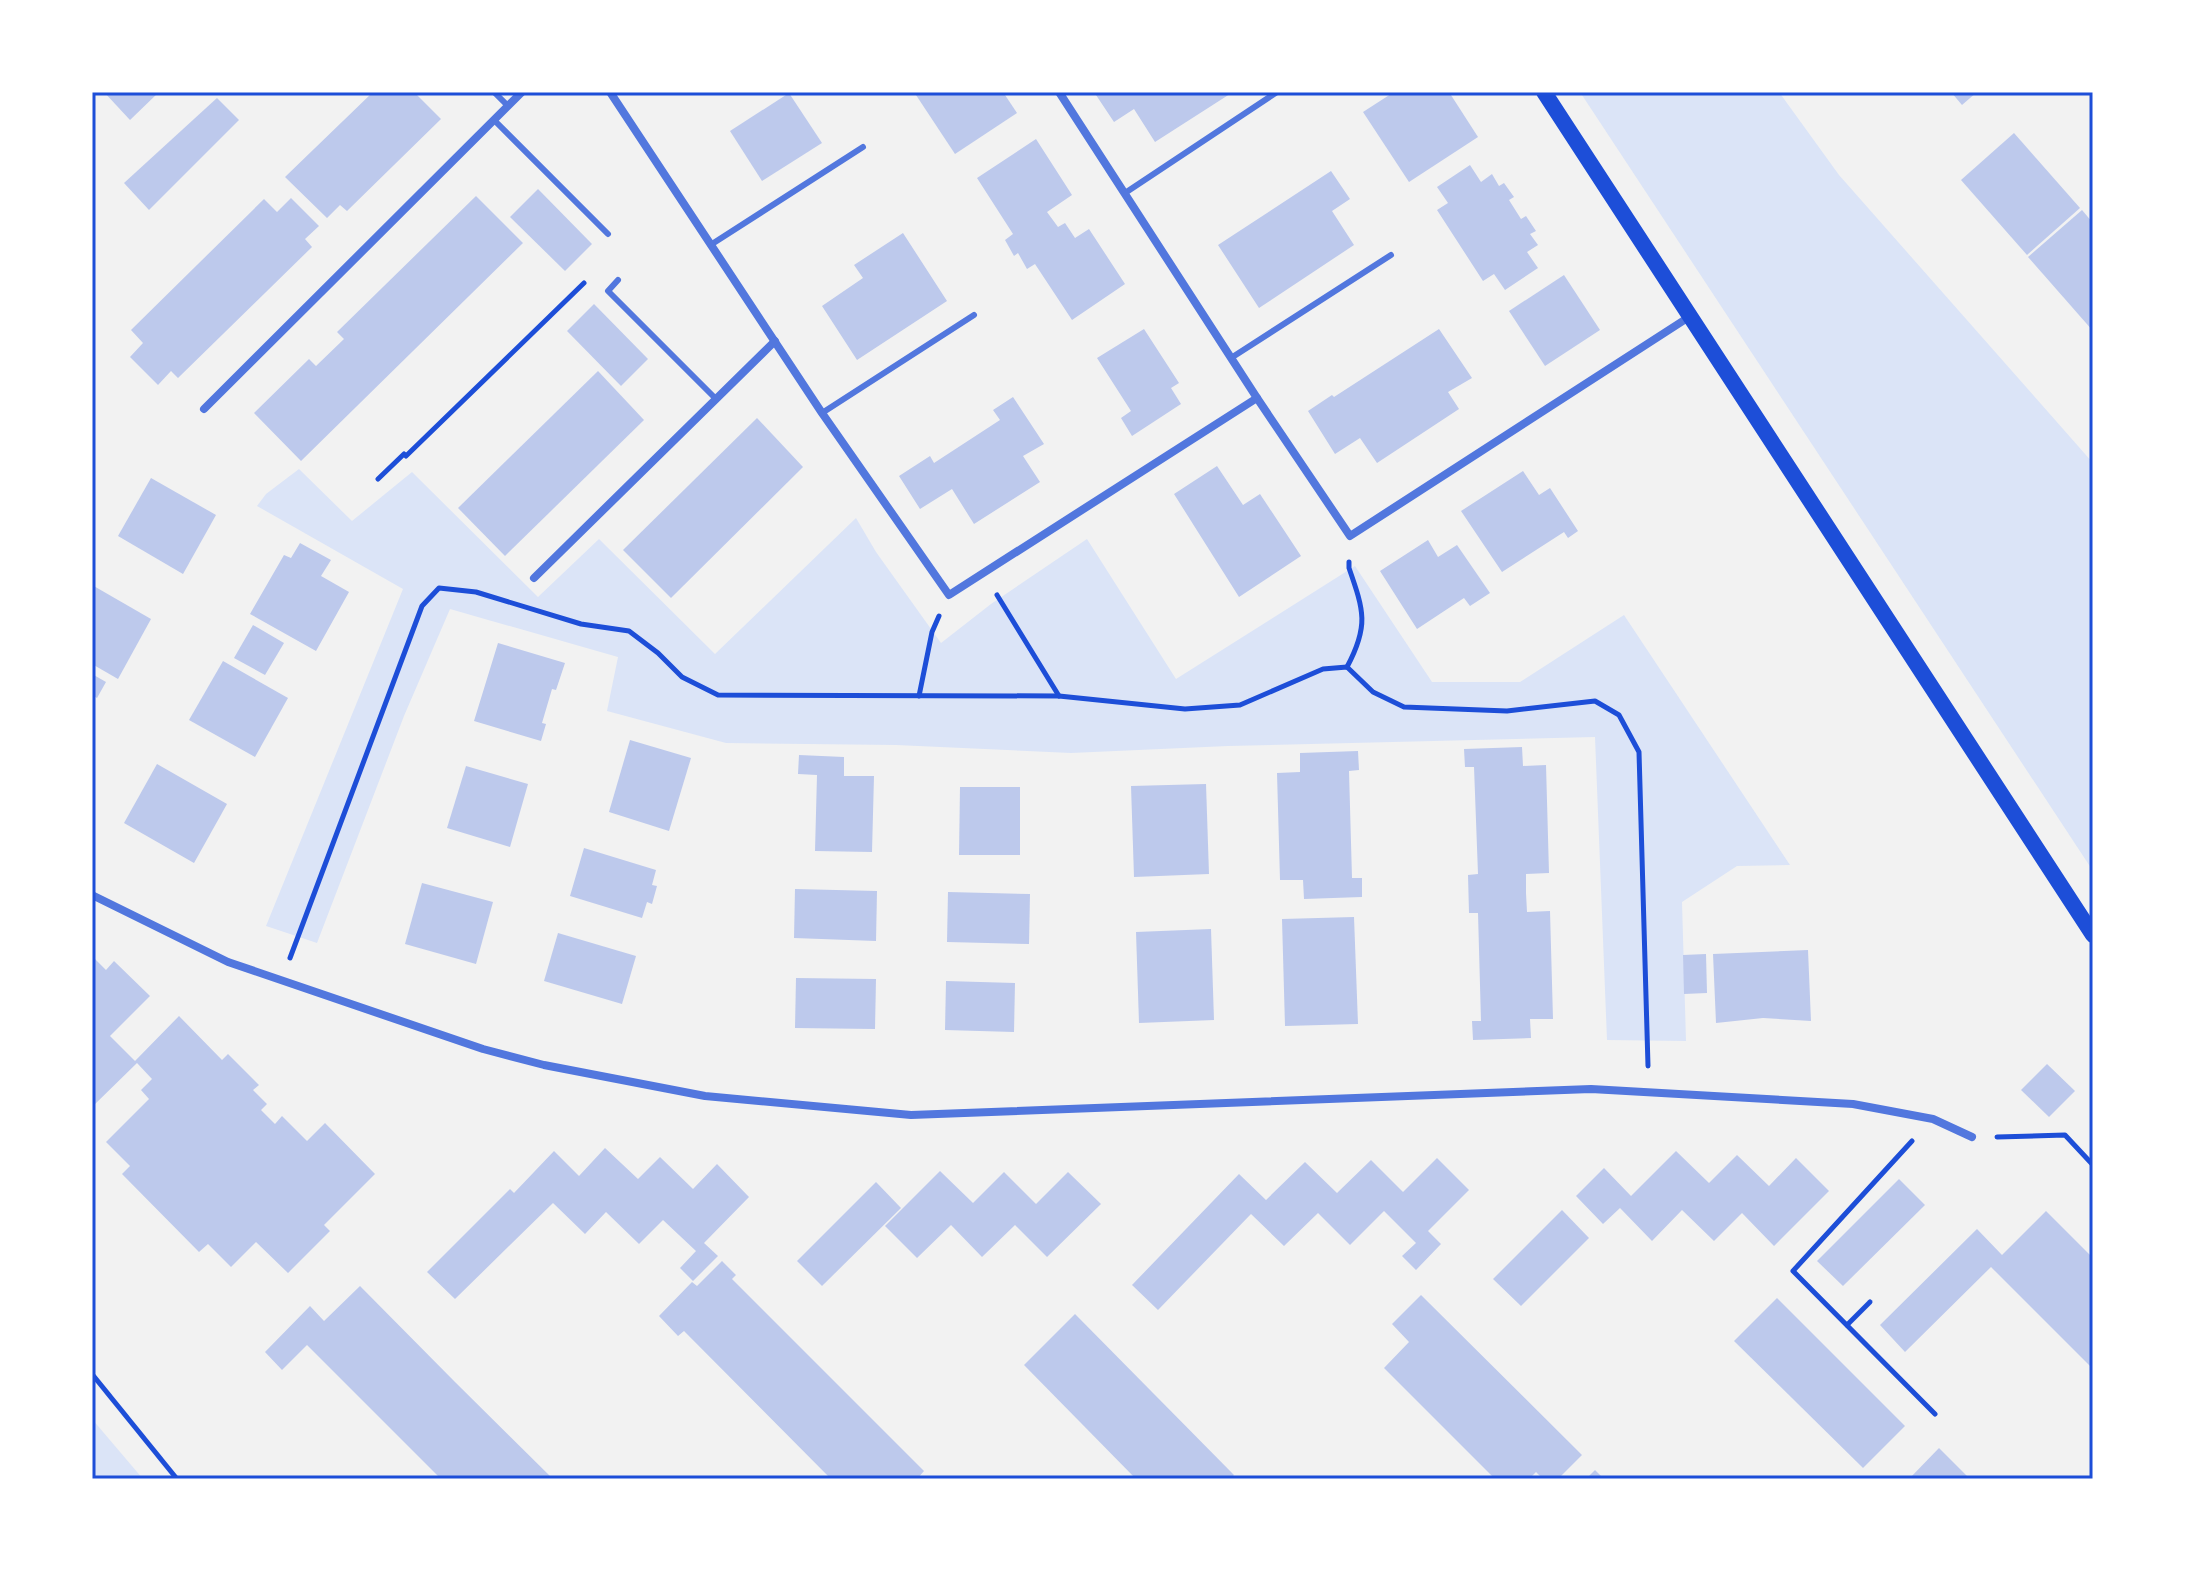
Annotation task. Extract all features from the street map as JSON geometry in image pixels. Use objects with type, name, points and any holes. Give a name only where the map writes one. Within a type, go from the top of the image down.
[{"type":"main road","points":[[1544,92],[2093,935]]},
{"type":"street","points":[[204,409],[522,92]]},
{"type":"street","points":[[610,92],[822,413],[949,595],[1257,398]]},
{"type":"street","points":[[1059,92],[1350,536],[1689,317]]},
{"type":"street","points":[[534,578],[775,341]]},
{"type":"street","points":[[92,895],[228,962],[483,1049],[544,1065],[705,1096],[911,1115],[1563,1089],[1853,1104],[1933,1119],[1972,1137]]},
{"type":"lane","points":[[494,92],[508,106]]},
{"type":"lane","points":[[1125,193],[1277,92]]},
{"type":"lane","points":[[494,120],[608,234]]},
{"type":"lane","points":[[712,244],[863,147]]},
{"type":"lane","points":[[1231,358],[1391,255]]},
{"type":"lane","points":[[618,280],[608,291],[716,399]]},
{"type":"lane","points":[[822,413],[974,315]]},
{"type":"path","points":[[378,479],[404,454],[406,456],[585,282]]},
{"type":"path","points":[[1347,667],[1361,641],[1362,605],[1349,568],[1350,536]]},
{"type":"path","points":[[982,574],[1000,598],[1059,696]]},
{"type":"path","points":[[281,981],[422,606],[439,588],[476,592],[581,624],[629,631],[682,677],[718,695],[1059,696],[1185,709],[1240,705],[1323,669],[1347,667],[1373,692],[1404,707],[1507,711],[1595,701],[1619,715],[1639,752],[1649,1092]]},
{"type":"path","points":[[919,696],[932,632],[949,595]]},
{"type":"path","points":[[1933,1119],[1793,1271],[1935,1414]]},
{"type":"path","points":[[1972,1137],[2065,1135],[2093,1165]]},
{"type":"path","points":[[1847,1325],[1870,1302]]},
{"type":"path","points":[[92,1374],[177,1479]]},
{"type":"shaded area","points":[[1580,92],[1779,92],[1839,175],[2093,463],[2093,871]]},
{"type":"shaded area","points":[[299,469],[352,521],[412,472],[538,597],[599,539],[715,654],[856,518],[876,552],[941,643],[991,604],[1087,539],[1176,679],[1355,566],[1432,682],[1520,682],[1624,615],[1790,865],[1737,866],[1682,902],[1686,1041],[1607,1040],[1595,737],[1071,753],[896,745],[726,743],[607,711],[618,657],[450,609],[404,716],[317,943],[266,926],[403,589],[257,506],[266,494]]},
{"type":"shaded area","points":[[92,1419],[143,1479],[92,1479]]},
{"type":"building","points":[[104,92],[159,92],[130,120]]},
{"type":"building","points":[[373,92],[420,92],[417,95],[441,119],[347,211],[340,205],[327,218],[285,177]]},
{"type":"building","points":[[914,92],[1003,92],[1017,113],[955,154]]},
{"type":"building","points":[[1094,92],[1233,92],[1155,142],[1134,109],[1114,122]]},
{"type":"building","points":[[1394,92],[1449,92],[1478,137],[1409,182],[1363,112]]},
{"type":"building","points":[[1951,92],[1977,92],[1962,105]]},
{"type":"building","points":[[789,93],[822,143],[762,181],[730,131]]},
{"type":"building","points":[[217,98],[239,120],[149,210],[124,183]]},
{"type":"building","points":[[2014,133],[2080,208],[2027,255],[1961,180]]},
{"type":"building","points":[[1036,139],[1072,195],[1047,212],[1058,227],[1065,223],[1075,238],[1089,229],[1125,284],[1072,320],[1035,264],[1027,269],[1018,253],[1014,256],[1005,240],[1013,234],[977,178]]},
{"type":"building","points":[[1470,165],[1481,182],[1492,174],[1499,186],[1504,183],[1514,197],[1509,200],[1521,219],[1526,216],[1536,231],[1530,234],[1538,245],[1527,252],[1538,268],[1505,290],[1494,274],[1483,281],[1437,210],[1448,203],[1437,187]]},
{"type":"building","points":[[1331,171],[1350,199],[1332,211],[1354,245],[1259,308],[1218,245]]},
{"type":"building","points":[[538,189],[592,244],[565,271],[510,217]]},
{"type":"building","points":[[476,196],[523,243],[301,461],[254,413],[309,359],[316,366],[344,339],[337,332]]},
{"type":"building","points":[[291,198],[319,226],[305,239],[312,247],[178,378],[171,371],[158,385],[130,357],[143,343],[131,330],[264,199],[277,212]]},
{"type":"building","points":[[2082,210],[2093,223],[2093,331],[2028,257]]},
{"type":"building","points":[[903,233],[947,301],[857,360],[822,306],[863,278],[854,265]]},
{"type":"building","points":[[1564,275],[1600,330],[1545,366],[1509,311]]},
{"type":"building","points":[[594,304],[648,359],[621,386],[567,331]]},
{"type":"building","points":[[1144,329],[1179,383],[1171,388],[1181,404],[1132,436],[1121,418],[1131,411],[1097,358]]},
{"type":"building","points":[[1439,329],[1472,378],[1448,392],[1459,409],[1377,463],[1360,438],[1335,454],[1308,411]]},
{"type":"building","points":[[598,371],[644,420],[505,556],[458,508]]},
{"type":"building","points":[[1013,397],[1044,444],[1023,456],[1040,482],[974,524],[952,489],[920,509],[899,476],[930,456],[934,463],[1000,420],[993,410]]},
{"type":"building","points":[[757,418],[803,467],[671,598],[623,550]]},
{"type":"building","points":[[1217,466],[1243,505],[1260,494],[1301,556],[1239,597],[1174,494]]},
{"type":"building","points":[[1523,471],[1539,495],[1550,488],[1578,531],[1568,538],[1564,532],[1502,572],[1461,511]]},
{"type":"building","points":[[151,478],[216,515],[183,574],[118,536]]},
{"type":"building","points":[[1428,540],[1438,557],[1457,545],[1490,593],[1470,606],[1464,598],[1417,629],[1380,571]]},
{"type":"building","points":[[300,543],[331,560],[321,576],[349,592],[316,651],[250,614],[284,555],[291,558]]},
{"type":"building","points":[[92,585],[151,619],[118,679],[92,664]]},
{"type":"building","points":[[253,625],[284,643],[265,675],[234,658]]},
{"type":"building","points":[[498,643],[565,663],[556,690],[552,689],[542,723],[546,724],[541,741],[474,721]]},
{"type":"building","points":[[223,661],[288,698],[255,757],[189,720]]},
{"type":"building","points":[[92,674],[106,682],[97,698],[92,695]]},
{"type":"building","points":[[630,740],[691,758],[669,831],[609,812]]},
{"type":"building","points":[[1522,747],[1523,766],[1546,765],[1549,873],[1526,874],[1526,893],[1527,912],[1550,911],[1553,1019],[1530,1019],[1531,1038],[1473,1040],[1472,1021],[1481,1021],[1478,913],[1469,913],[1468,875],[1478,874],[1474,767],[1465,767],[1464,749]]},
{"type":"building","points":[[1358,751],[1359,770],[1349,771],[1352,878],[1362,878],[1362,897],[1304,899],[1303,880],[1280,880],[1277,773],[1300,772],[1300,753]]},
{"type":"building","points":[[799,755],[844,757],[844,776],[874,776],[872,852],[815,851],[817,775],[798,774]]},
{"type":"building","points":[[157,764],[227,804],[194,863],[124,823]]},
{"type":"building","points":[[466,766],[528,784],[510,847],[447,828]]},
{"type":"building","points":[[1206,784],[1209,874],[1134,877],[1131,786]]},
{"type":"building","points":[[960,787],[1020,787],[1020,855],[959,855]]},
{"type":"building","points":[[584,848],[656,870],[652,885],[657,886],[652,904],[647,902],[642,918],[570,896]]},
{"type":"building","points":[[422,883],[493,902],[476,964],[405,944]]},
{"type":"building","points":[[795,889],[877,891],[876,941],[794,938]]},
{"type":"building","points":[[948,892],[1030,894],[1029,944],[947,942]]},
{"type":"building","points":[[1354,917],[1358,1024],[1285,1026],[1282,919]]},
{"type":"building","points":[[1211,929],[1214,1020],[1139,1023],[1136,932]]},
{"type":"building","points":[[558,933],[636,956],[622,1004],[544,981]]},
{"type":"building","points":[[1808,950],[1811,1021],[1763,1018],[1716,1023],[1713,954]]},
{"type":"building","points":[[1706,954],[1707,993],[1684,994],[1683,955]]},
{"type":"building","points":[[92,956],[106,970],[114,961],[150,996],[110,1036],[135,1061],[179,1016],[222,1060],[228,1054],[259,1085],[253,1090],[267,1104],[261,1110],[275,1124],[282,1116],[307,1141],[325,1123],[375,1174],[324,1225],[330,1231],[288,1273],[256,1242],[231,1267],[208,1244],[199,1252],[122,1174],[130,1166],[106,1142],[149,1099],[141,1090],[152,1079],[137,1063],[92,1107]]},
{"type":"building","points":[[796,978],[876,979],[875,1029],[795,1028]]},
{"type":"building","points":[[946,981],[1015,983],[1014,1032],[945,1030]]},
{"type":"building","points":[[2047,1064],[2075,1091],[2049,1117],[2021,1090]]},
{"type":"building","points":[[605,1148],[638,1179],[660,1157],[693,1189],[717,1164],[749,1197],[704,1243],[718,1256],[693,1281],[680,1268],[696,1251],[663,1220],[639,1244],[606,1212],[585,1234],[553,1203],[455,1299],[427,1272],[510,1189],[514,1193],[554,1151],[579,1176]]},
{"type":"building","points":[[1676,1151],[1709,1183],[1737,1155],[1769,1186],[1796,1158],[1829,1191],[1774,1246],[1742,1213],[1714,1241],[1682,1210],[1652,1241],[1620,1208],[1603,1224],[1576,1196],[1604,1168],[1631,1196]]},
{"type":"building","points":[[1437,1158],[1469,1190],[1428,1231],[1441,1244],[1416,1270],[1402,1256],[1416,1243],[1384,1211],[1350,1245],[1318,1213],[1284,1246],[1251,1214],[1158,1310],[1132,1285],[1239,1174],[1266,1200],[1305,1162],[1337,1193],[1371,1160],[1403,1192]]},
{"type":"building","points":[[940,1171],[973,1203],[1004,1172],[1036,1204],[1068,1172],[1101,1204],[1047,1257],[1015,1225],[982,1257],[951,1225],[917,1258],[885,1226]]},
{"type":"building","points":[[1899,1179],[1925,1205],[1843,1286],[1817,1261]]},
{"type":"building","points":[[876,1182],[901,1208],[822,1286],[797,1261]]},
{"type":"building","points":[[1562,1210],[1589,1238],[1521,1306],[1493,1279]]},
{"type":"building","points":[[2046,1211],[2093,1258],[2093,1369],[1991,1267],[1905,1352],[1880,1325],[1977,1229],[2002,1255]]},
{"type":"building","points":[[722,1261],[736,1275],[732,1279],[924,1471],[917,1479],[831,1479],[684,1331],[678,1336],[659,1316],[692,1282],[697,1286]]},
{"type":"building","points":[[360,1286],[553,1479],[441,1479],[307,1345],[282,1370],[265,1352],[310,1306],[324,1321]]},
{"type":"building","points":[[1421,1295],[1582,1455],[1558,1479],[1543,1479],[1536,1472],[1529,1479],[1495,1479],[1384,1368],[1409,1342],[1392,1324]]},
{"type":"building","points":[[1777,1298],[1905,1426],[1863,1468],[1734,1341]]},
{"type":"building","points":[[1075,1314],[1234,1475],[1230,1479],[1136,1479],[1024,1365]]},
{"type":"building","points":[[1939,1448],[1970,1479],[1909,1479]]},
{"type":"building","points":[[1595,1470],[1604,1479],[1586,1479]]}]
